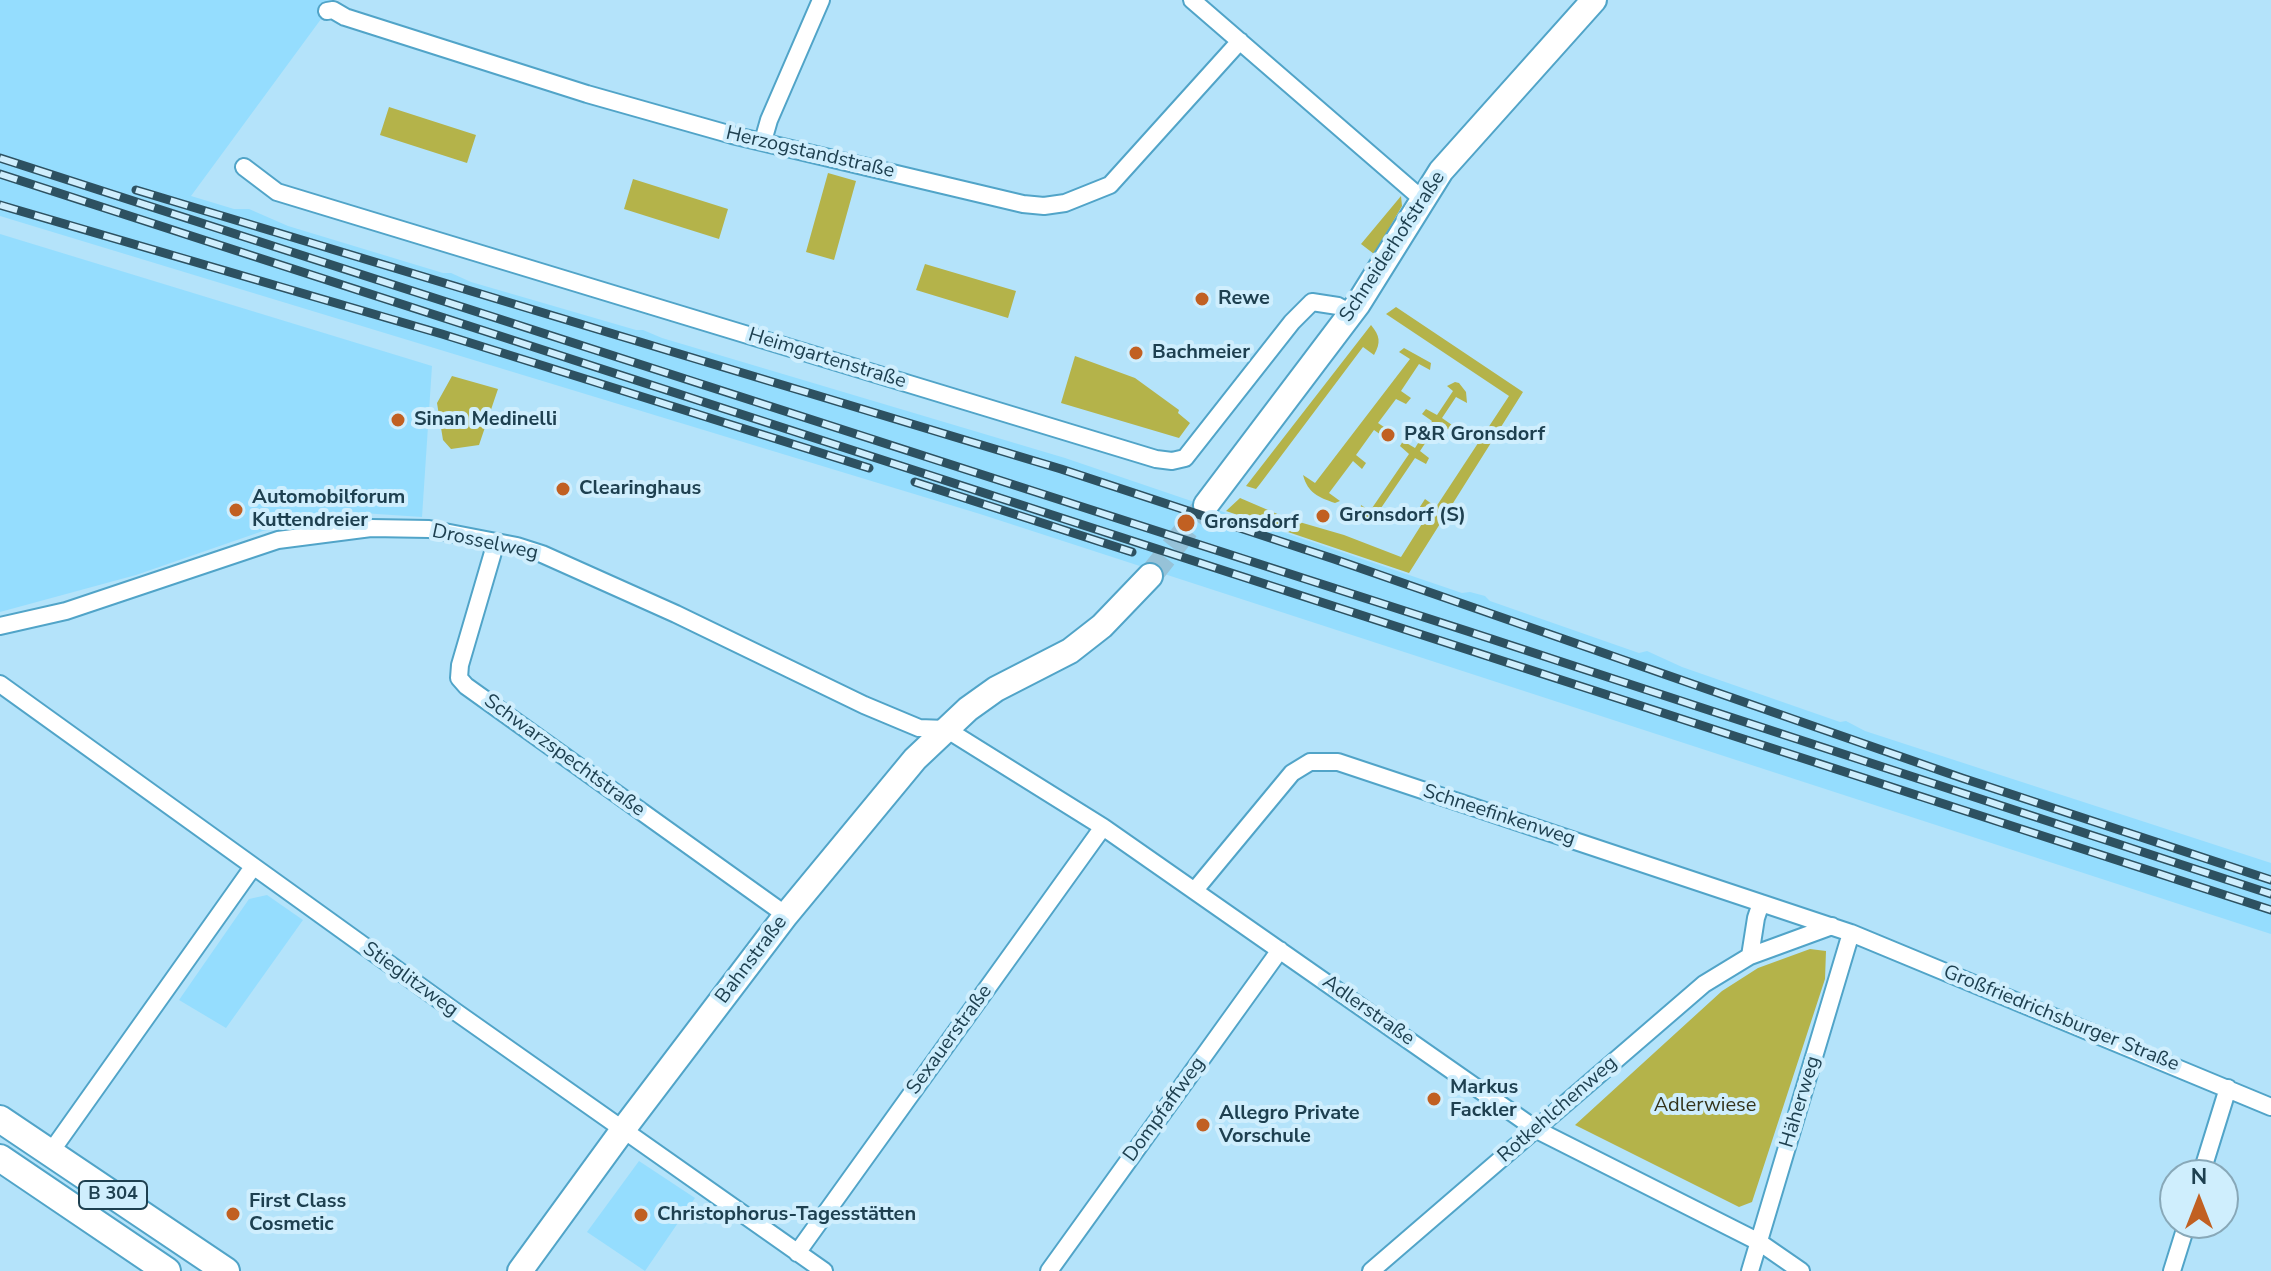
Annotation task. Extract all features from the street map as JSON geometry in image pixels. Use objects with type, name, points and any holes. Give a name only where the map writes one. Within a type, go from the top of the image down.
[{"type":"main road","name":"B 304","points":[[0,1119],[226,1271]]},
{"type":"main road","name":"B 304","points":[[0,1158],[167,1271]]},
{"type":"street","points":[[763,141],[769,120],[821,0]]},
{"type":"street","points":[[1192,0],[1422,199]]},
{"type":"street","name":"Schneiderhofstraße","points":[[1206,505],[1351,313],[1441,171],[1591,1]]},
{"type":"street","name":"Herzogstandstraße","points":[[327,11],[333,10],[345,17],[587,94],[732,135],[1023,204],[1044,206],[1065,203],[1110,185],[1240,41]]},
{"type":"street","name":"Heimgartenstraße","points":[[244,167],[277,192],[1156,459],[1172,461],[1185,458],[1292,322],[1312,302],[1338,306],[1351,313]]},
{"type":"street","name":"Drosselweg","points":[[0,626],[66,611],[278,540],[371,528],[406,528],[496,542],[542,554],[905,723],[919,728],[946,729]]},
{"type":"street","name":"Schwarzspechtstraße","points":[[496,542],[460,665],[459,678],[786,915]]},
{"type":"street","name":"Bahnstraße","points":[[524,1270],[622,1131],[786,915],[884,793],[946,729],[996,689],[1070,651],[1102,626],[1150,576]]},
{"type":"street","name":"Stieglitzweg","points":[[0,684],[622,1131],[824,1271]]},
{"type":"street","name":"Adlerstraße","points":[[946,729],[1103,827],[1537,1130],[1759,1242],[1801,1271]]},
{"type":"street","name":"Schneefinkenweg","points":[[1195,890],[1292,773],[1310,762],[1338,762],[1851,933]]},
{"type":"street","name":"Sexauerstraße","points":[[797,1253],[1103,827]]},
{"type":"street","points":[[50,1153],[253,867]]},
{"type":"street","points":[[1750,956],[1761,903]]},
{"type":"street","name":"Rotkehlchenweg","points":[[1371,1271],[1704,984],[1750,956],[1832,926]]},
{"type":"street","name":"Großfriedrichsburger Straße","points":[[1851,933],[2271,1107]]},
{"type":"street","name":"Häherweg","points":[[1750,1271],[1851,933]]},
{"type":"street","name":"Dompfaffweg","points":[[1049,1271],[1280,950]]},
{"type":"street","points":[[2206,1159],[2228,1088]]},
{"type":"street","points":[[2172,1271],[2182,1239]]},
{"type":"shaded area","points":[[0,0],[335,0],[191,196],[234,209],[249,209],[288,226],[451,273],[471,282],[643,330],[1065,458],[1462,593],[1485,596],[1490,601],[1639,653],[1647,651],[1682,667],[1840,722],[1846,721],[1865,731],[2271,863],[2271,934],[980,514],[0,216]]},
{"type":"shaded area","points":[[0,234],[432,366],[422,517],[347,512],[263,531],[136,575],[0,612]]},
{"type":"shaded area","points":[[267,895],[303,920],[226,1028],[179,1000],[249,899]]},
{"type":"shaded area","name":"Christophorus-Tagesstätten","points":[[639,1161],[695,1198],[645,1271],[587,1232]]},
{"type":"green space","points":[[389,107],[476,135],[467,163],[380,135]]},
{"type":"green space","points":[[828,173],[856,181],[834,260],[806,252]]},
{"type":"green space","points":[[633,179],[728,209],[719,239],[624,209]]},
{"type":"green space","points":[[1401,196],[1402,206],[1374,254],[1361,244]]},
{"type":"green space","points":[[925,264],[1016,291],[1008,318],[916,290]]},
{"type":"green space","points":[[1396,307],[1523,392],[1409,573],[1226,511],[1240,498],[1289,519],[1344,535],[1401,557],[1425,519],[1416,513],[1425,499],[1436,507],[1509,396],[1386,314]]},
{"type":"green space","points":[[1371,325],[1378,339],[1374,355],[1363,347],[1256,489],[1246,486]]},
{"type":"green space","points":[[1404,348],[1431,363],[1430,370],[1419,364],[1401,391],[1411,398],[1406,404],[1396,399],[1378,423],[1390,431],[1384,437],[1374,430],[1356,455],[1366,463],[1362,469],[1353,461],[1329,493],[1340,501],[1335,503],[1319,496],[1311,490],[1303,475],[1315,483],[1410,359],[1399,352]]},
{"type":"green space","points":[[1075,356],[1135,378],[1179,410],[1178,413],[1190,423],[1179,438],[1061,403]]},
{"type":"green space","points":[[452,376],[498,389],[479,445],[451,449],[443,440],[437,403]]},
{"type":"green space","points":[[1455,382],[1466,392],[1467,403],[1456,397],[1442,418],[1452,425],[1449,430],[1438,424],[1420,451],[1429,458],[1426,464],[1415,458],[1379,511],[1388,518],[1371,522],[1360,514],[1361,505],[1370,511],[1409,454],[1400,446],[1403,441],[1415,448],[1432,421],[1422,414],[1426,409],[1437,415],[1453,391],[1447,386]]},
{"type":"green space","name":"Adlerwiese","points":[[1810,949],[1826,951],[1825,979],[1752,1202],[1739,1207],[1575,1125],[1722,991],[1758,968]]},
{"type":"tunnel","points":[[1150,576],[1206,505]]},
{"type":"railway","points":[[0,158],[2271,894]]},
{"type":"railway","points":[[0,174],[2271,910]]},
{"type":"railway","points":[[136,190],[1061,469],[1334,559],[1962,778],[2271,880]]},
{"type":"railway","points":[[0,205],[442,334],[869,468]]},
{"type":"railway","points":[[915,482],[1132,552]]},
{"type":"place","name":"Rewe","points":[[1202,299]]},
{"type":"place","name":"Bachmeier","points":[[1136,353]]},
{"type":"place","name":"Sinan Medinelli","points":[[398,420]]},
{"type":"place","name":"P&R Gronsdorf","points":[[1388,435]]},
{"type":"place","name":"Clearinghaus","points":[[563,489]]},
{"type":"place","name":"Automobilforum Kuttendreier","points":[[236,510]]},
{"type":"place","name":"Gronsdorf (S)","points":[[1323,516]]},
{"type":"place","name":"Gronsdorf","points":[[1186,523]]},
{"type":"place","name":"Markus Fackler","points":[[1434,1099]]},
{"type":"place","name":"Allegro Private Vorschule","points":[[1203,1125]]},
{"type":"place","name":"First Class Cosmetic","points":[[233,1214]]},
{"type":"place","name":"Christophorus-Tagesstätten","points":[[641,1215]]}]
